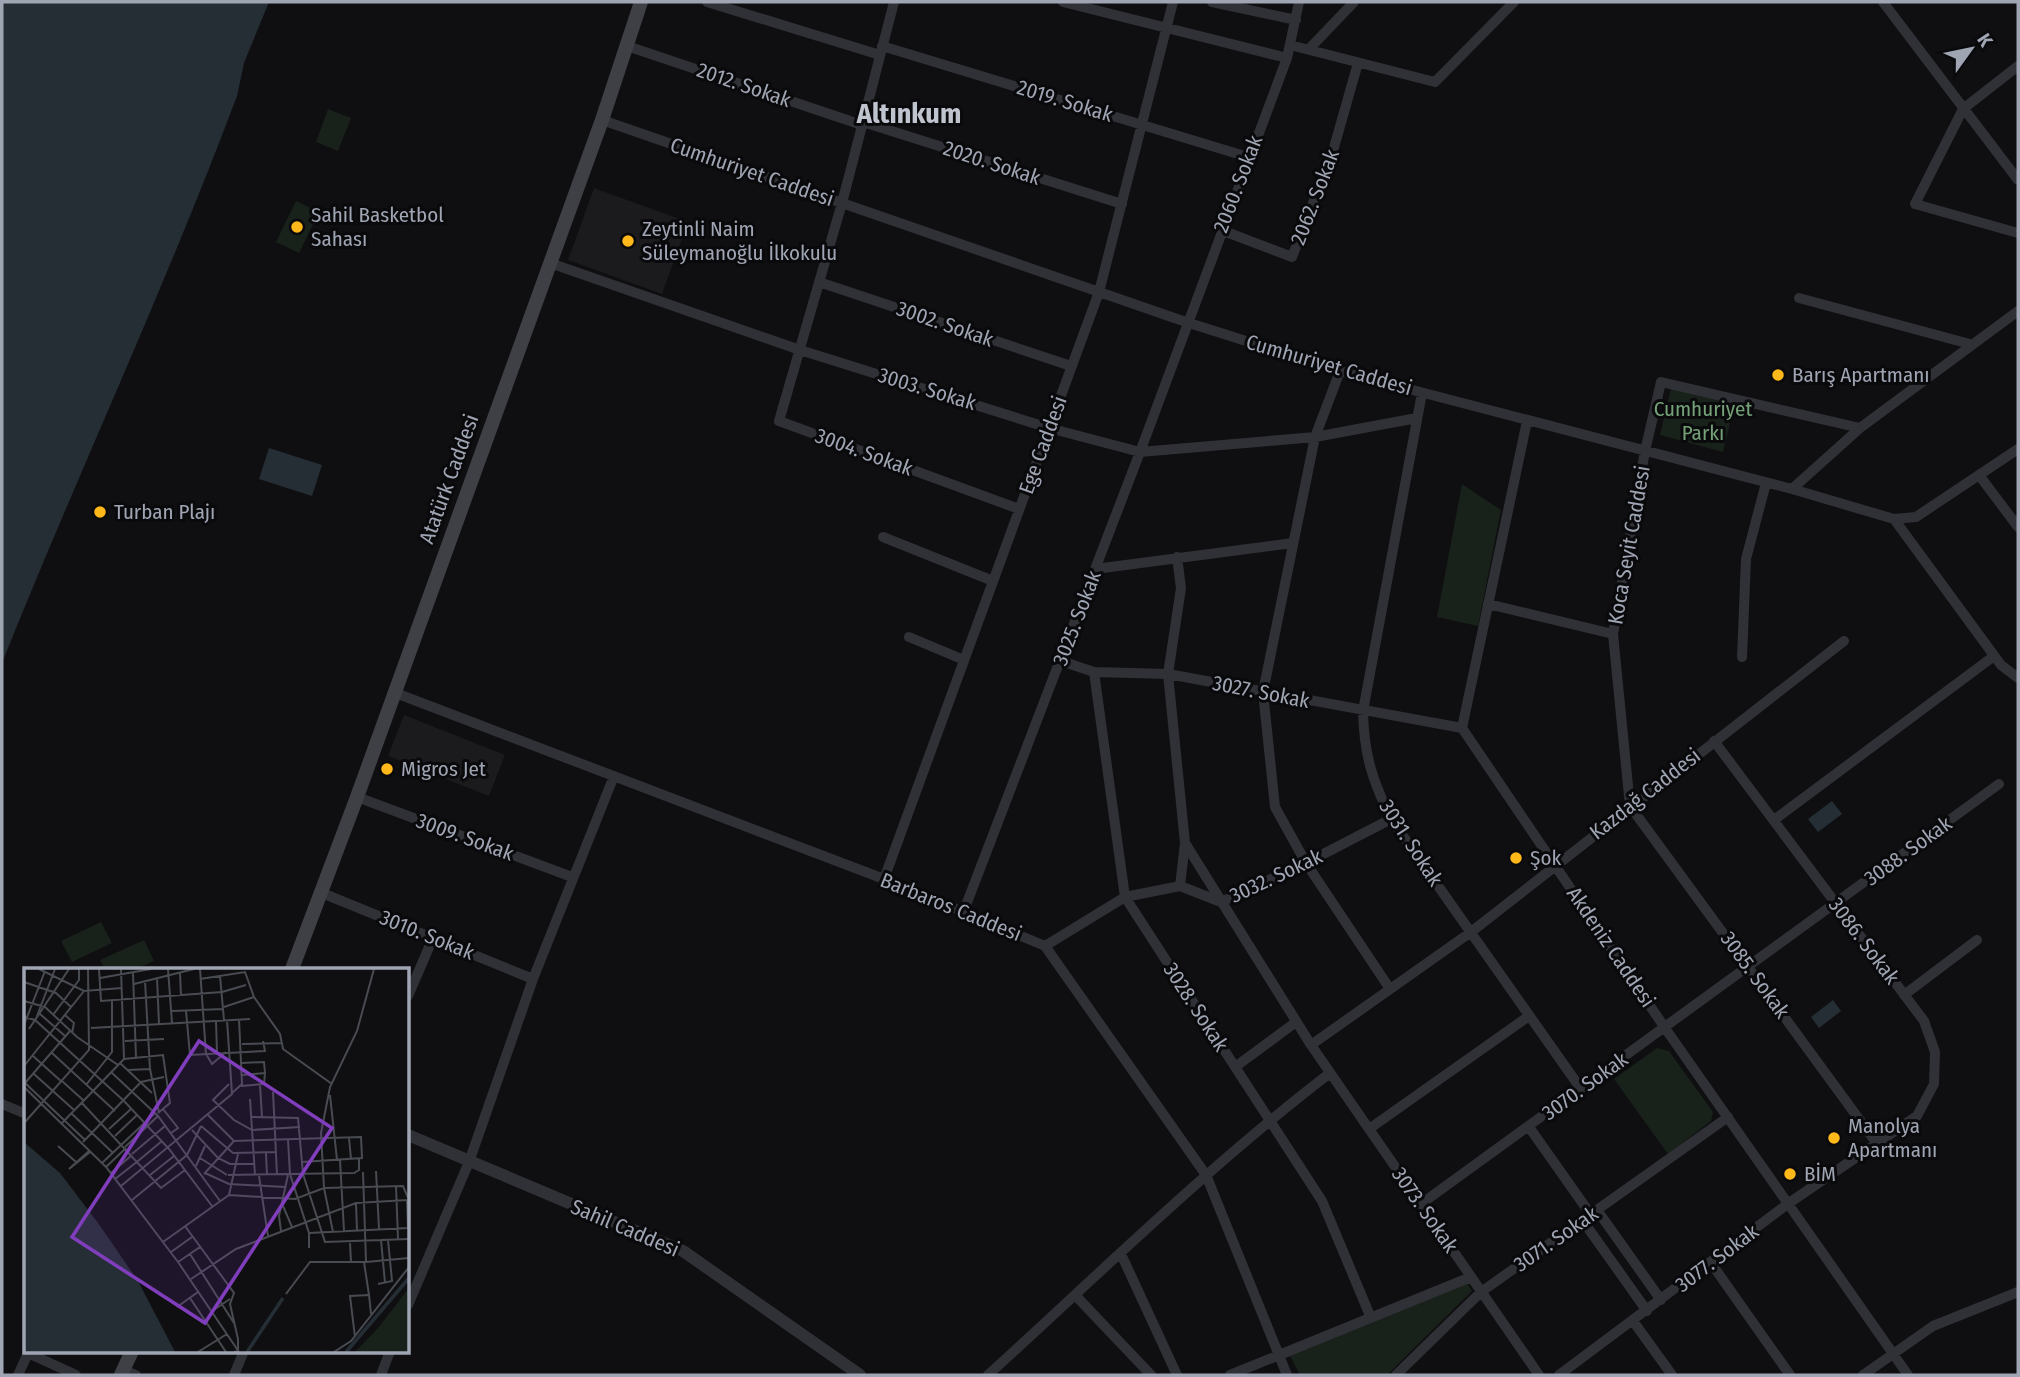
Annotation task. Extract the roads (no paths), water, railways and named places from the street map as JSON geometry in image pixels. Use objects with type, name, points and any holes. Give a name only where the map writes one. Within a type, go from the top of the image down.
[{"type":"main road","name":"Atatürk Caddesi","points":[[292,968],[602,120],[641,2]]},
{"type":"main road","points":[[127,1373],[132,1352]]},
{"type":"street","name":"2019. Sokak","points":[[707,2],[1141,124],[1248,158]]},
{"type":"street","points":[[800,350],[842,203],[894,2]]},
{"type":"street","points":[[1063,2],[1287,58]]},
{"type":"street","name":"Ege Caddesi","points":[[884,879],[1099,292],[1173,2]]},
{"type":"street","points":[[1212,2],[1296,20]]},
{"type":"street","name":"2060. Sokak","points":[[1186,322],[1287,58],[1299,2]]},
{"type":"street","points":[[1309,49],[1354,2]]},
{"type":"street","points":[[1290,45],[1435,82],[1514,2]]},
{"type":"street","points":[[1882,2],[2018,180]]},
{"type":"street","name":"2012. Sokak","points":[[626,46],[862,123]]},
{"type":"street","name":"2062. Sokak","points":[[1221,230],[1292,257],[1333,151],[1358,63]]},
{"type":"street","points":[[2018,66],[1963,109],[1915,204],[2018,233]]},
{"type":"street","name":"Cumhuriyet Caddesi","points":[[602,120],[1186,322],[1340,371],[1527,422],[1792,489],[1894,519]]},
{"type":"street","name":"2020. Sokak","points":[[862,123],[1122,204]]},
{"type":"street","name":"3003. Sokak","points":[[550,262],[800,350],[1049,428],[1140,452],[1315,437],[1417,418]]},
{"type":"street","name":"3002. Sokak","points":[[819,282],[1071,366]]},
{"type":"street","points":[[1799,298],[1970,344]]},
{"type":"street","points":[[1792,489],[1860,428],[2018,311]]},
{"type":"street","name":"3025. Sokak","points":[[963,913],[1096,569],[1186,322]]},
{"type":"street","name":"3004. Sokak","points":[[800,350],[779,421],[1019,509]]},
{"type":"street","points":[[1340,371],[1315,437],[1263,692],[1275,807],[1306,863],[1390,989]]},
{"type":"street","name":"Koca Seyit Caddesi","points":[[1630,806],[1613,634],[1644,452],[1661,382],[1860,428]]},
{"type":"street","name":"3031. Sokak","points":[[1422,393],[1363,711],[1364,745],[1370,776],[1391,819],[1581,1088]]},
{"type":"street","points":[[1462,728],[1527,422]]},
{"type":"street","points":[[1894,519],[1916,517],[2018,449]]},
{"type":"street","points":[[1979,475],[2018,527]]},
{"type":"street","points":[[1742,657],[1746,559],[1766,483]]},
{"type":"street","points":[[1894,519],[1994,656],[2018,678]]},
{"type":"street","points":[[883,537],[993,581]]},
{"type":"street","points":[[1096,569],[1293,543]]},
{"type":"street","points":[[1045,946],[1125,897],[1180,886],[1185,843],[1168,674],[1181,589],[1177,557]]},
{"type":"street","points":[[1488,604],[1613,634]]},
{"type":"street","points":[[909,637],[964,660]]},
{"type":"street","name":"Kazdağ Caddesi","points":[[1311,1045],[1471,932],[1844,641]]},
{"type":"street","points":[[1774,820],[1994,656]]},
{"type":"street","name":"3027. Sokak","points":[[1061,661],[1094,672],[1168,674],[1462,728]]},
{"type":"street","name":"3028. Sokak","points":[[1094,672],[1125,897],[1322,1201],[1371,1318]]},
{"type":"street","name":"Barbaros Caddesi","points":[[393,692],[884,879],[1045,946],[1206,1175],[1277,1356],[1287,1375]]},
{"type":"street","name":"Akdeniz Caddesi","points":[[1462,728],[1665,1028],[1908,1375]]},
{"type":"street","name":"3086. Sokak","points":[[1714,741],[1924,1021],[1935,1052],[1934,1084],[1917,1116],[1878,1145]]},
{"type":"street","points":[[410,1300],[469,1162],[533,979],[614,776]]},
{"type":"street","name":"3088. Sokak","points":[[1749,967],[2000,784]]},
{"type":"street","name":"3009. Sokak","points":[[357,797],[572,877]]},
{"type":"street","name":"3085. Sokak","points":[[1630,806],[1878,1145]]},
{"type":"street","name":"3032. Sokak","points":[[1180,886],[1220,902],[1306,863],[1391,819]]},
{"type":"street","name":"3073. Sokak","points":[[1185,843],[1311,1045],[1539,1375]]},
{"type":"street","name":"3010. Sokak","points":[[322,892],[533,979]]},
{"type":"street","points":[[410,991],[433,937]]},
{"type":"street","points":[[1904,995],[1977,940]]},
{"type":"street","name":"3070. Sokak","points":[[1421,1204],[1749,967]]},
{"type":"street","points":[[1369,1129],[1529,1016]]},
{"type":"street","points":[[1235,1067],[1296,1022]]},
{"type":"street","points":[[988,1375],[1206,1175],[1269,1120],[1330,1073]]},
{"type":"street","points":[[2,1104],[24,1113]]},
{"type":"street","name":"3071. Sokak","points":[[1396,1375],[1481,1292],[1728,1117]]},
{"type":"street","points":[[1528,1126],[1590,1215],[1647,1311]]},
{"type":"street","name":"Sahil Caddesi","points":[[410,1136],[683,1251],[860,1375]]},
{"type":"street","name":"3077. Sokak","points":[[1559,1375],[1788,1203],[1878,1145]]},
{"type":"street","points":[[1590,1215],[1661,1300]]},
{"type":"street","points":[[1121,1254],[1177,1375]]},
{"type":"street","points":[[1711,1263],[1790,1375]]},
{"type":"street","points":[[1231,1375],[1471,1277]]},
{"type":"street","points":[[1863,1375],[1933,1326],[2018,1292]]},
{"type":"street","points":[[1076,1296],[1151,1375]]},
{"type":"street","points":[[1633,1321],[1672,1375]]},
{"type":"street","points":[[18,1375],[28,1352],[76,1375]]},
{"type":"street","points":[[234,1375],[244,1352]]},
{"type":"street","points":[[381,1375],[390,1352]]},
{"type":"place","name":"Sahil Basketbol Sahası","points":[[297,227]]},
{"type":"place","name":"Zeytinli Naim Süleymanoğlu İlkokulu","points":[[628,241]]},
{"type":"place","name":"Barış Apartmanı","points":[[1778,375]]},
{"type":"place","name":"Turban Plajı","points":[[100,512]]},
{"type":"place","name":"Migros Jet","points":[[387,769]]},
{"type":"place","name":"Şok","points":[[1516,858]]},
{"type":"place","name":"Manolya Apartmanı","points":[[1834,1138]]},
{"type":"place","name":"BİM","points":[[1790,1174]]},
{"type":"district","name":"Altınkum","points":[[909,113]]},
{"type":"park label","name":"Cumhuriyet Parkı","points":[[1703,421]]}]
